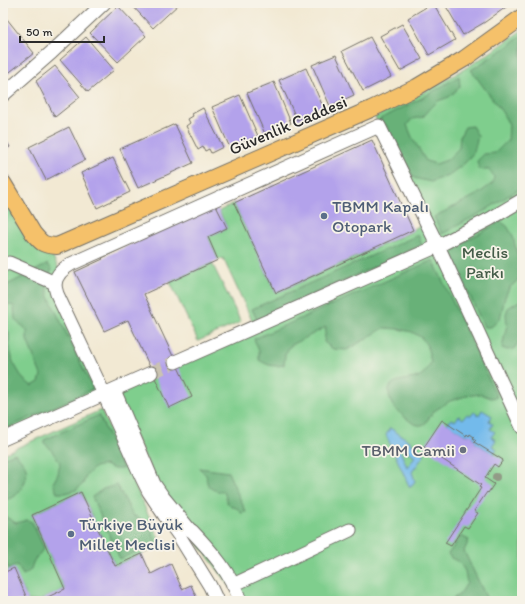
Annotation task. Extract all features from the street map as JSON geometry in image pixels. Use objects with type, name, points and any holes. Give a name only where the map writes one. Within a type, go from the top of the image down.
[{"type":"main road","name":"Güvenlik Caddesi","points":[[3,183],[33,233],[46,245],[56,246],[371,109],[417,87],[464,59],[522,17]]},
{"type":"street","points":[[3,95],[52,52],[104,3]]},
{"type":"street","points":[[240,601],[233,585],[219,562],[208,548],[186,534],[161,510],[145,485],[109,392],[57,294],[55,283],[65,267],[380,126],[438,246],[522,427]]},
{"type":"street","points":[[176,362],[438,246],[490,219],[522,200]]},
{"type":"street","points":[[3,265],[9,263],[55,283]]},
{"type":"street","points":[[3,439],[151,373]]},
{"type":"street","points":[[233,585],[350,530]]},
{"type":"street","points":[[186,534],[217,601]]},
{"type":"green space","name":"Meclis Parkı","points":[[522,30],[522,601],[240,601],[163,497],[114,390],[255,327],[223,258],[218,260],[208,237],[227,228],[219,211],[234,203],[276,293],[413,231],[413,229],[427,222],[375,117],[413,98],[469,66],[505,43]]},
{"type":"green space","points":[[522,35],[522,187],[486,210],[442,234],[434,217],[478,194],[493,183],[494,176],[489,170],[479,169],[477,161],[484,154],[495,153],[508,140],[509,125],[502,112],[471,70]]},
{"type":"green space","points":[[459,76],[460,87],[449,97],[438,101],[423,117],[412,119],[407,125],[426,161],[436,164],[447,160],[459,148],[460,136],[465,127],[472,126],[478,136],[474,152],[465,163],[450,174],[431,182],[414,178],[386,125],[382,124],[380,119],[422,98]]},
{"type":"green space","points":[[3,183],[46,245],[61,272],[57,278],[104,394],[3,439]]},
{"type":"green space","name":"Meclis Parkı","points":[[500,221],[507,226],[513,236],[517,254],[522,261],[522,275],[509,288],[505,297],[500,319],[491,327],[484,327],[449,250]]},
{"type":"green space","points":[[418,235],[422,245],[257,320],[252,309]]},
{"type":"green space","points":[[433,260],[497,397],[491,398],[481,394],[466,396],[450,401],[434,411],[423,426],[412,423],[393,406],[389,397],[390,387],[401,380],[420,376],[431,362],[427,346],[422,338],[412,332],[398,329],[384,328],[347,350],[333,349],[324,342],[326,327],[290,346],[285,355],[284,365],[271,366],[259,360],[259,351],[254,339]]},
{"type":"green space","points":[[212,263],[241,322],[198,341],[170,282]]},
{"type":"green space","points":[[48,264],[52,270],[47,280],[49,297],[93,389],[3,430],[3,322],[9,333],[13,362],[23,379],[32,386],[39,382],[41,375],[27,340],[27,331],[15,319],[14,306],[3,303],[3,287]]},
{"type":"green space","points":[[522,299],[522,339],[514,349],[507,350],[502,348],[507,324],[506,314],[508,308]]},
{"type":"green space","points":[[101,410],[162,545],[115,566],[81,492],[32,515],[65,589],[39,601],[28,601],[14,569],[3,573],[3,454]]},
{"type":"green space","points":[[99,415],[123,469],[114,469],[105,465],[95,467],[86,476],[83,484],[76,490],[66,493],[57,493],[53,483],[58,474],[60,463],[50,448],[44,443],[44,440]]},
{"type":"green space","points":[[15,453],[25,466],[27,472],[26,479],[15,496],[3,499],[3,458]]},
{"type":"green space","points":[[199,468],[228,472],[246,512],[241,513],[237,508],[230,506],[223,491],[218,491],[211,488],[208,484],[206,475]]},
{"type":"green space","points":[[117,485],[133,515],[147,522],[157,543],[120,559],[92,497],[103,489]]},
{"type":"green space","points":[[3,513],[6,517],[16,523],[27,520],[32,522],[44,548],[35,559],[30,570],[23,575],[17,565],[9,569],[6,563],[3,563]]},
{"type":"green space","points":[[461,536],[469,540],[464,551],[488,601],[451,601],[460,594],[467,583],[465,571],[459,562],[451,558],[448,554]]},
{"type":"water","points":[[482,410],[492,416],[489,421],[493,424],[490,429],[495,432],[491,437],[496,440],[492,446],[497,449],[493,454],[474,442],[476,440],[473,438],[474,437],[467,434],[466,436],[447,424],[451,419],[455,421],[459,416],[463,419],[467,414],[471,416],[474,412],[479,415]]},
{"type":"water","points":[[390,428],[411,442],[410,443],[425,454],[412,472],[415,481],[410,488],[386,435]],"holes":[[[397,444],[415,456],[407,467]]]},
{"type":"building","points":[[130,3],[180,3],[153,28]]},
{"type":"building","points":[[433,3],[455,40],[429,55],[408,18]]},
{"type":"building","points":[[444,3],[507,3],[509,5],[463,35]]},
{"type":"building","points":[[118,6],[146,36],[118,62],[90,33]]},
{"type":"building","points":[[7,19],[34,53],[6,75],[3,71],[3,22]]},
{"type":"building","points":[[402,24],[422,59],[400,71],[380,36]]},
{"type":"building","points":[[86,37],[114,70],[88,92],[60,60]]},
{"type":"building","points":[[370,37],[391,77],[363,91],[342,51]]},
{"type":"building","points":[[336,55],[354,95],[330,106],[312,65]]},
{"type":"building","points":[[55,66],[80,97],[55,117],[36,81]]},
{"type":"building","points":[[306,68],[324,109],[297,120],[279,80]]},
{"type":"building","points":[[274,82],[291,123],[265,134],[247,93]]},
{"type":"building","points":[[240,95],[258,136],[230,148],[212,107]]},
{"type":"building","points":[[203,108],[223,147],[211,153],[209,149],[205,151],[203,147],[198,150],[186,126],[190,123],[188,119],[193,116],[192,114]]},
{"type":"building","points":[[175,124],[193,163],[138,188],[120,149]]},
{"type":"building","points":[[69,127],[85,160],[46,180],[29,147]]},
{"type":"building","points":[[3,135],[10,147],[3,151]]},
{"type":"building","name":"TBMM Kapalı Otopark","points":[[372,140],[413,230],[276,293],[234,203]]},
{"type":"building","points":[[113,158],[130,192],[97,208],[81,173]]},
{"type":"building","points":[[215,204],[227,228],[208,237],[218,260],[144,294],[192,397],[169,408],[128,320],[104,331],[75,272]]},
{"type":"building","points":[[442,420],[466,436],[467,434],[469,436],[470,434],[476,440],[474,442],[503,460],[498,467],[494,464],[485,478],[494,484],[474,511],[478,513],[468,528],[464,526],[451,546],[445,543],[481,488],[479,487],[481,485],[424,447]]},
{"type":"building","name":"Türkiye Büyük Millet Meclisi","points":[[81,492],[115,566],[142,554],[151,574],[171,564],[182,589],[191,585],[198,601],[39,601],[65,589],[32,515]]},
{"type":"building","points":[[14,568],[28,601],[3,601],[3,573]]},
{"type":"tunnel","points":[[151,373],[175,362]]},
{"type":"place","name":"TBMM Kapalı Otopark","points":[[324,216]]},
{"type":"place","name":"TBMM Camii","points":[[463,450]]},
{"type":"place","name":"Türkiye Büyük Millet Meclisi","points":[[71,534]]}]
